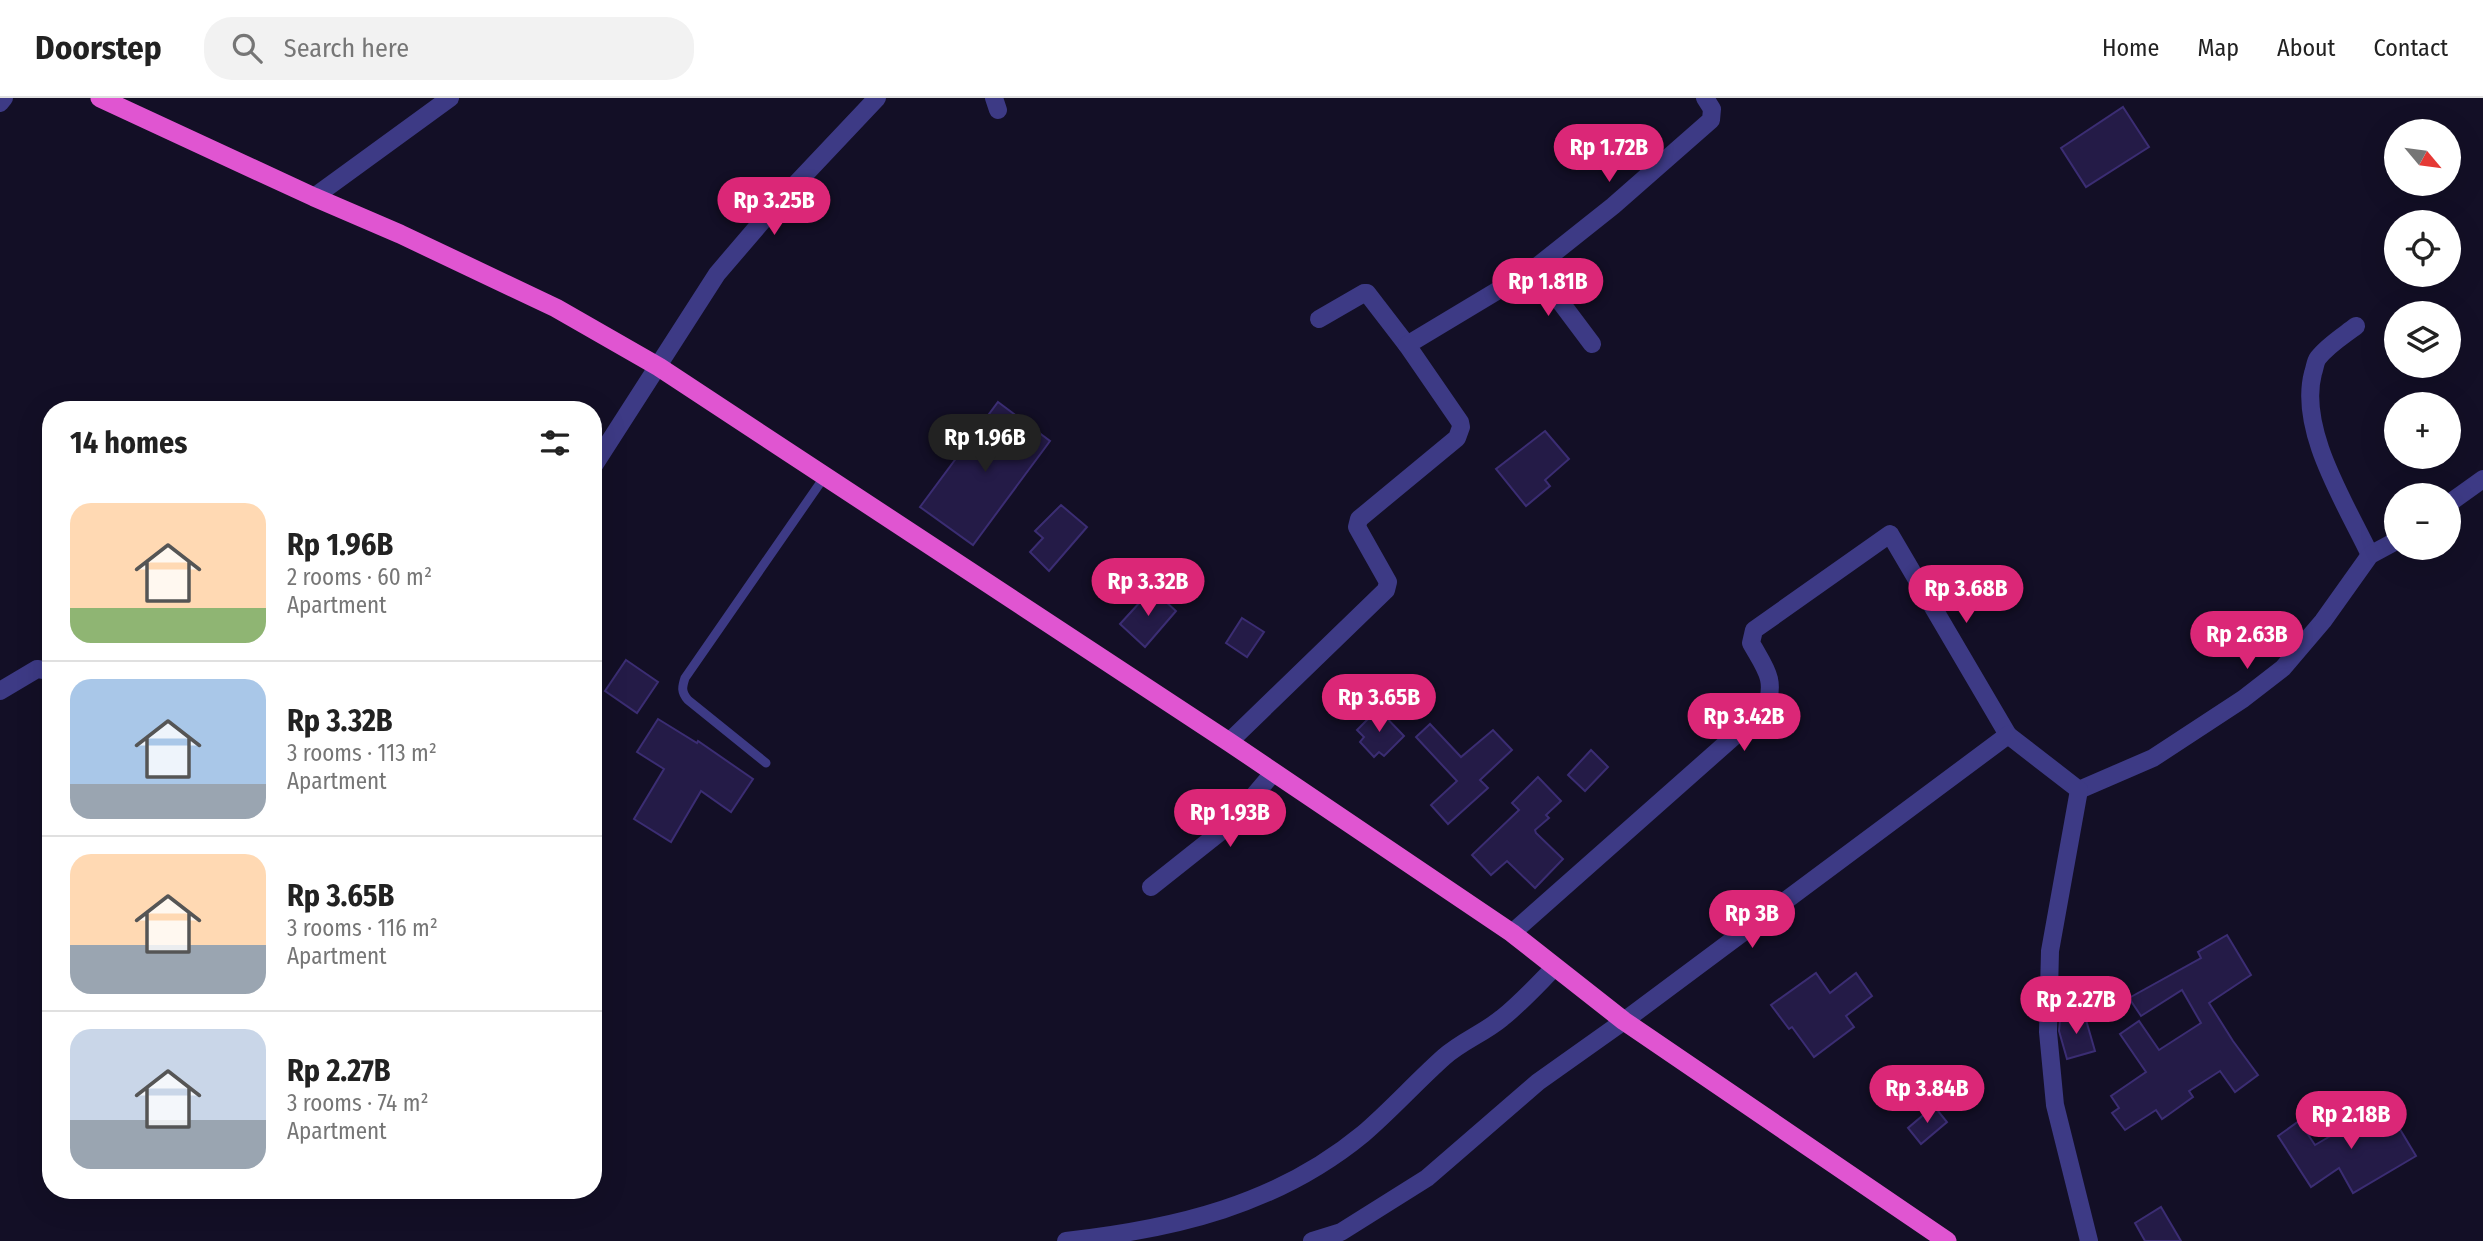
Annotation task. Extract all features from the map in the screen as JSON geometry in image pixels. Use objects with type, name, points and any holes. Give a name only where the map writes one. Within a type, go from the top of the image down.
[{"type":"highway","points":[[100,98],[556,308],[659,367],[1228,742],[1512,933],[1624,1021],[1947,1241]]},
{"type":"street","points":[[0,103],[4,98]]},
{"type":"street","points":[[314,198],[450,98]]},
{"type":"street","points":[[602,453],[717,274],[776,205],[877,98]]},
{"type":"street","points":[[1407,345],[1535,268],[1613,206],[1711,120],[1712,109],[1705,98]]},
{"type":"street","points":[[1535,268],[1592,344]]},
{"type":"street","points":[[1228,742],[1386,590],[1388,582],[1360,535],[1357,527],[1359,519],[1457,438],[1460,432],[1460,422],[1367,293],[1320,319]]},
{"type":"street","points":[[2356,326],[2317,359],[2309,387],[2311,418],[2320,448],[2370,555]]},
{"type":"street","points":[[2461,495],[2483,479]]},
{"type":"street","points":[[1512,933],[1765,709],[1771,694],[1771,680],[1751,643],[1754,630],[1890,534],[2008,735],[2079,790]]},
{"type":"street","points":[[2079,790],[2153,758],[2243,699],[2283,668],[2323,621],[2370,555],[2384,547]]},
{"type":"street","points":[[0,691],[37,669],[42,670]]},
{"type":"street","points":[[1312,1241],[1341,1232],[1427,1178],[1538,1082],[2008,735]]},
{"type":"street","points":[[1151,887],[1219,833],[1273,774]]},
{"type":"street","points":[[2079,790],[2050,951],[2048,1032],[2055,1105],[2089,1241]]},
{"type":"street","points":[[1066,1241],[1115,1236],[1231,1209],[1273,1192],[1329,1160],[1364,1133],[1446,1055],[1499,1020],[1556,967]]},
{"type":"lane","points":[[766,763],[688,700],[682,693],[682,686],[825,475]]},
{"type":"building","points":[[2123,107],[2149,147],[2086,187],[2061,148]]},
{"type":"building","points":[[998,402],[1050,441],[973,545],[920,507]]},
{"type":"building","points":[[1545,431],[1569,459],[1545,480],[1550,486],[1526,506],[1496,469]]},
{"type":"building","points":[[1061,505],[1087,527],[1049,571],[1030,552],[1043,538],[1035,531]]},
{"type":"building","points":[[1152,589],[1176,611],[1145,647],[1120,624]]},
{"type":"building","points":[[1242,618],[1264,632],[1247,657],[1226,643]]},
{"type":"building","points":[[626,660],[658,682],[637,713],[605,691]]},
{"type":"building","points":[[1378,709],[1404,736],[1384,756],[1379,752],[1374,757],[1360,742],[1364,737],[1357,730]]},
{"type":"building","points":[[658,719],[697,743],[698,741],[753,779],[731,812],[701,791],[671,842],[634,819],[664,769],[637,752]]},
{"type":"building","points":[[1430,724],[1461,757],[1493,730],[1512,750],[1480,780],[1488,788],[1448,824],[1431,805],[1457,781],[1416,737]]},
{"type":"building","points":[[1591,750],[1608,767],[1585,791],[1568,775]]},
{"type":"building","points":[[1538,777],[1561,801],[1546,815],[1549,818],[1535,830],[1563,859],[1535,888],[1507,861],[1491,875],[1472,855],[1519,810],[1512,803]]},
{"type":"building","points":[[2227,935],[2251,975],[2209,1003],[2258,1075],[2235,1092],[2220,1071],[2189,1091],[2193,1097],[2162,1119],[2156,1110],[2125,1130],[2112,1113],[2119,1108],[2111,1096],[2146,1072],[2120,1034],[2139,1021],[2159,1050],[2201,1023],[2182,990],[2141,1016],[2129,998],[2201,958],[2198,952]]},
{"type":"building","points":[[1816,973],[1830,993],[1856,973],[1872,996],[1846,1016],[1854,1027],[1814,1057],[1792,1027],[1789,1029],[1771,1005]]},
{"type":"building","points":[[2084,1013],[2095,1051],[2067,1059],[2059,1031],[2060,1020]]},
{"type":"building","points":[[1934,1106],[1947,1122],[1921,1144],[1908,1128]]},
{"type":"building","points":[[2386,1106],[2416,1156],[2353,1193],[2339,1168],[2311,1187],[2278,1136],[2299,1121],[2315,1145],[2346,1127],[2347,1130]]},
{"type":"building","points":[[2161,1207],[2181,1241],[2145,1241],[2135,1223]]}]
